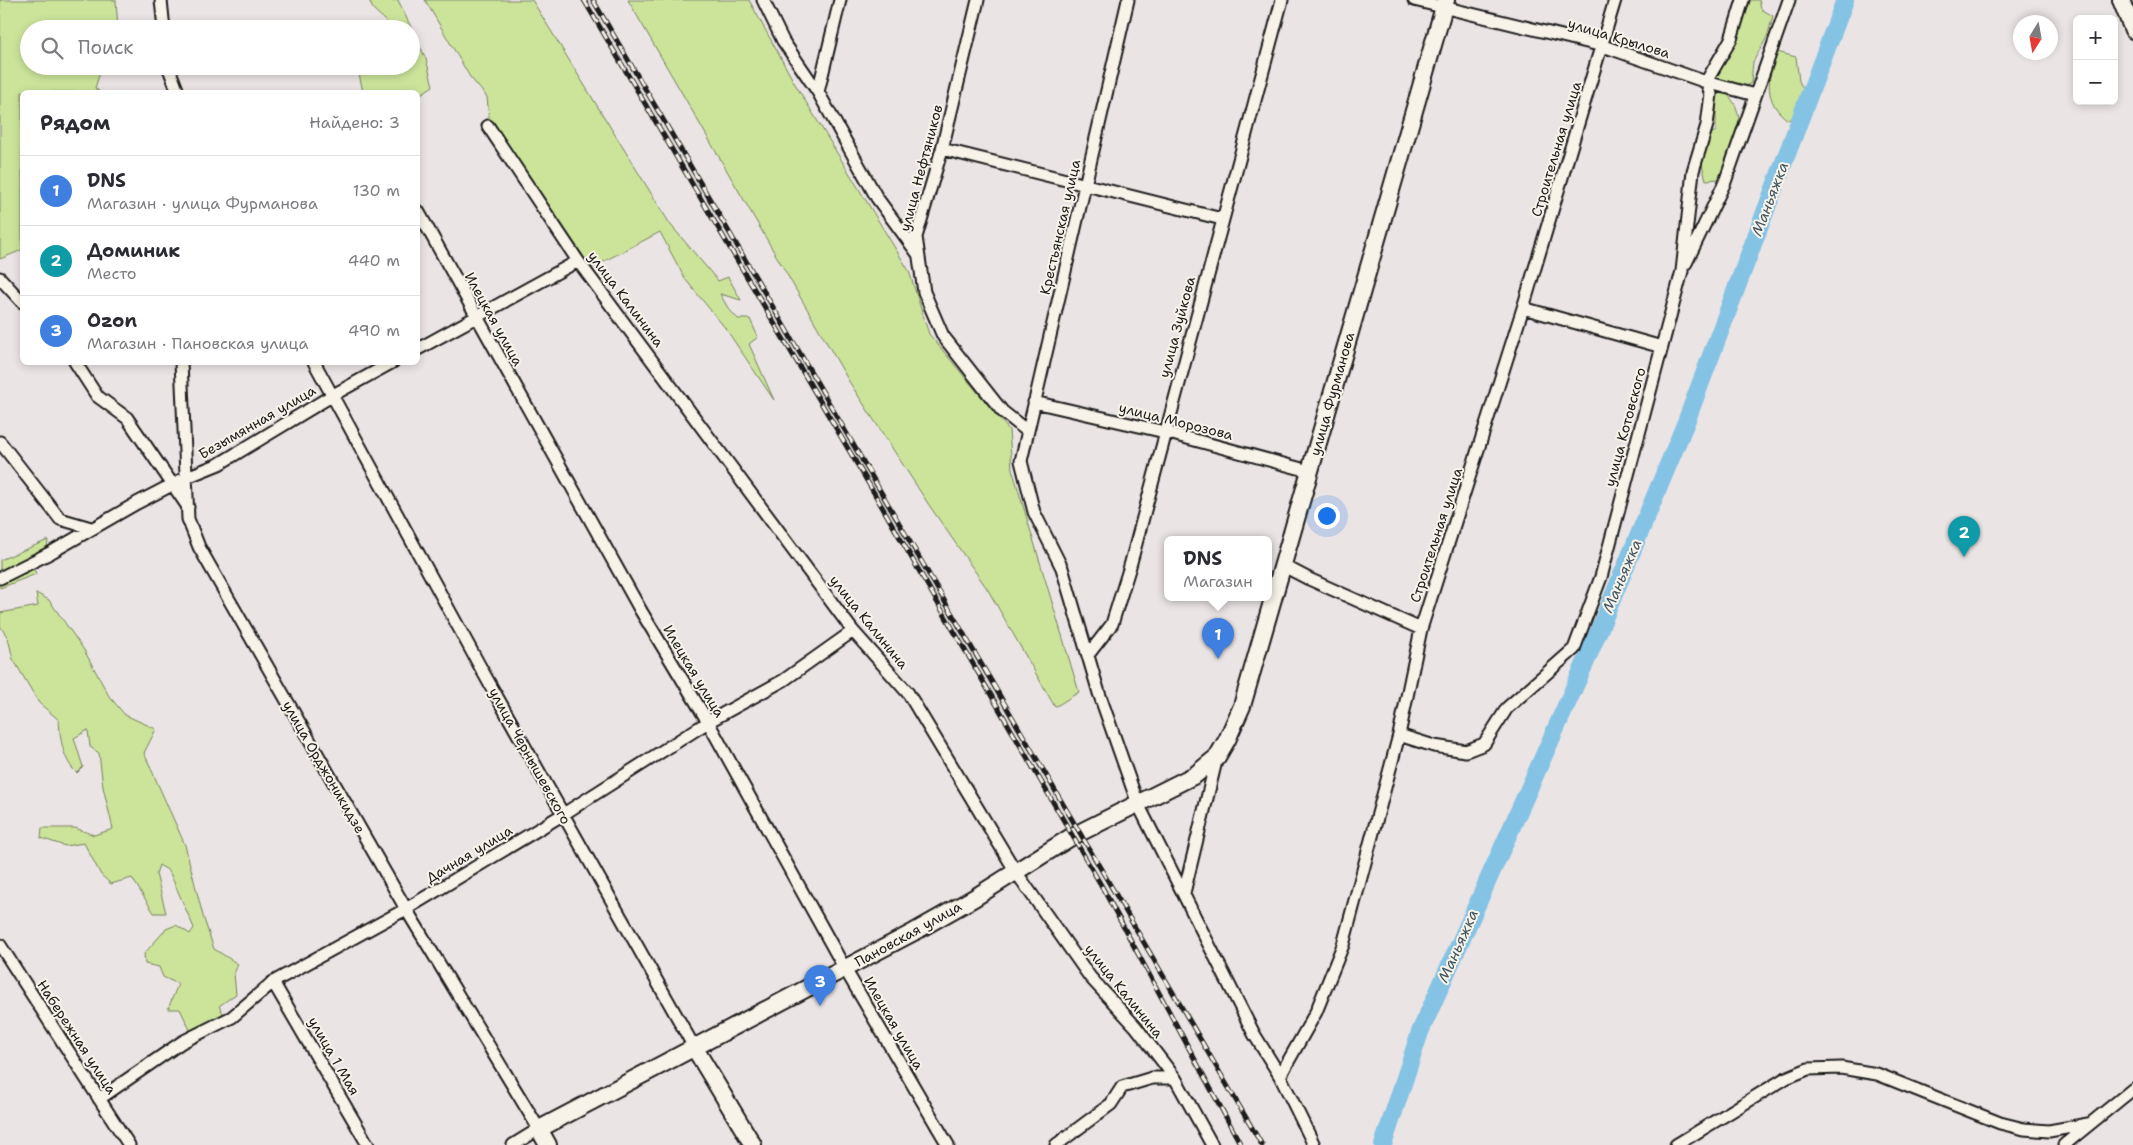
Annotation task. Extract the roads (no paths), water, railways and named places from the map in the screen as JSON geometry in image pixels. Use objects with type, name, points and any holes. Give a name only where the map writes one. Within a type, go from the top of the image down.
[{"type":"main road","points":[[2120,0],[2133,30]]},
{"type":"main road","name":"улица Фурманова","points":[[1272,600],[1445,4]]},
{"type":"main road","name":"улица Фурманова","points":[[1195,775],[1217,757],[1228,740],[1242,706],[1272,601]]},
{"type":"main road","name":"Пановская улица","points":[[539,1129],[914,932],[1071,837],[1195,775]]},
{"type":"main road","name":"улица Чернышевского","points":[[694,1047],[753,1145]]},
{"type":"main road","name":"улица Орджоникидзе","points":[[539,1129],[548,1145]]},
{"type":"street","points":[[161,0],[163,20]]},
{"type":"street","points":[[763,0],[783,41],[818,92],[877,198],[921,258]]},
{"type":"street","points":[[818,92],[840,0]]},
{"type":"street","name":"улица Нефтяников","points":[[978,0],[942,149],[916,238],[921,258],[924,292],[943,336],[1002,411],[1026,431]]},
{"type":"street","name":"Крестьянская улица","points":[[1088,655],[1062,568],[1034,512],[1021,461],[1026,431],[1086,185],[1128,0]]},
{"type":"street","name":"улица Зуйкова","points":[[1088,655],[1112,624],[1282,0]]},
{"type":"street","name":"улица Крылова","points":[[1414,0],[1445,4],[1603,46],[1706,82],[1755,95]]},
{"type":"street","name":"Строительная улица","points":[[1280,1076],[1316,1012],[1343,945],[1400,734],[1421,629],[1523,308],[1603,46],[1615,0]]},
{"type":"street","points":[[1706,82],[1731,39],[1743,0]]},
{"type":"street","points":[[1682,271],[1725,182],[1789,0]]},
{"type":"street","points":[[167,75],[168,90]]},
{"type":"street","points":[[171,75],[177,90]]},
{"type":"street","name":"улица Котовского","points":[[1400,734],[1434,746],[1466,751],[1484,744],[1507,708],[1574,649],[1601,577],[1682,271],[1692,171],[1708,117],[1711,94],[1706,82]]},
{"type":"street","name":"улица Калинина","points":[[488,126],[578,261],[853,631],[908,693],[1016,872],[1090,977],[1136,1027],[1174,1078],[1212,1145]]},
{"type":"street","points":[[942,149],[1222,219]]},
{"type":"street","name":"Илецкая улица","points":[[420,215],[641,611],[708,722],[845,969],[948,1145]]},
{"type":"street","points":[[420,348],[578,261]]},
{"type":"street","points":[[0,278],[20,300]]},
{"type":"street","points":[[1523,308],[1662,347]]},
{"type":"street","points":[[77,365],[97,396],[128,418],[188,507]]},
{"type":"street","name":"улица Орджоникидзе","points":[[181,365],[188,518],[199,547],[406,910],[539,1129]]},
{"type":"street","name":"улица Чернышевского","points":[[316,365],[562,815],[694,1047]]},
{"type":"street","name":"Безымянная улица","points":[[0,578],[50,553],[91,528],[187,477],[219,464],[333,395],[388,365]]},
{"type":"street","name":"улица Морозова","points":[[1034,402],[1165,432],[1309,471]]},
{"type":"street","points":[[0,442],[60,519],[91,528]]},
{"type":"street","points":[[1282,565],[1421,629]]},
{"type":"street","name":"Дачная улица","points":[[99,1099],[182,1042],[232,1017],[273,982],[406,910],[562,815],[708,722],[784,680],[853,631]]},
{"type":"street","points":[[1088,655],[1138,804],[1254,1034],[1280,1076],[1314,1145]]},
{"type":"street","points":[[1184,893],[1217,757]]},
{"type":"street","name":"Набережная улица","points":[[0,945],[129,1145]]},
{"type":"street","name":"улица 1 Мая","points":[[273,982],[368,1145]]},
{"type":"street","points":[[1676,1145],[1786,1078],[1808,1069],[1841,1068],[1877,1074],[2000,1123],[2024,1129],[2049,1131],[2088,1124]]},
{"type":"street","points":[[1056,1145],[1111,1104],[1122,1087],[1152,1078],[1174,1078]]},
{"type":"street","points":[[2064,1145],[2133,1089]]},
{"type":"street","points":[[513,1145],[539,1129]]},
{"type":"waterway","name":"Маньяжка","points":[[1383,1145],[1420,1032],[1587,659],[1686,422],[1845,0]]},
{"type":"railway","points":[[584,0],[870,486],[1101,885],[1241,1145]]},
{"type":"railway","points":[[593,0],[1262,1145]]},
{"type":"place","name":"Доминик","points":[[1964,557]]},
{"type":"place","name":"DNS","points":[[1218,659]]},
{"type":"place","name":"Ozon","points":[[820,1006]]}]
